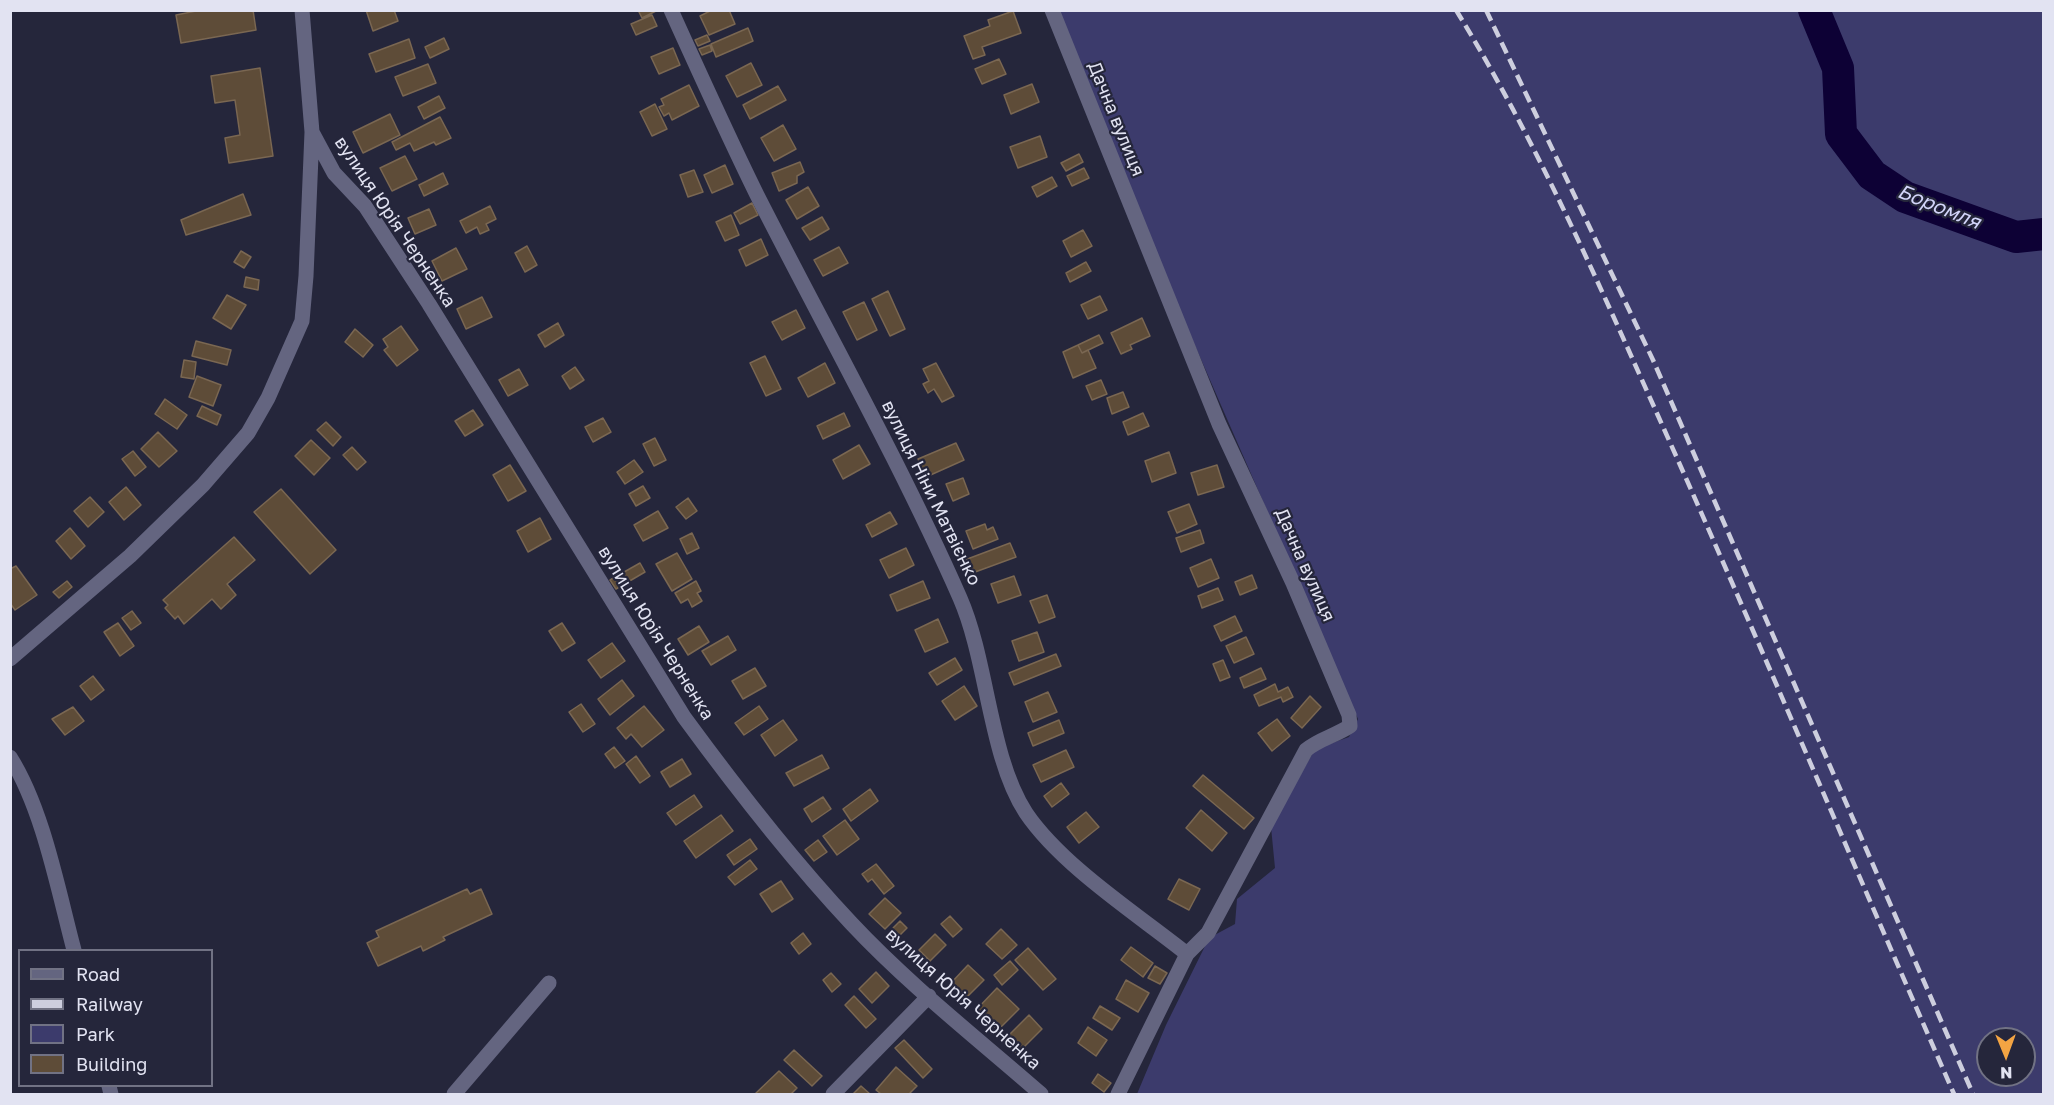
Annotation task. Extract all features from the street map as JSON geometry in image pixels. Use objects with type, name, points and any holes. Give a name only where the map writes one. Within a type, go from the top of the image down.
[{"type":"street","points":[[10,659],[130,556],[202,485],[248,433],[302,321],[312,132],[302,10]]},
{"type":"street","name":"вулиця Ніни Матвієнко","points":[[670,10],[757,194],[890,449],[961,600],[971,628],[1004,760],[1011,782],[1026,812],[1044,835],[1092,879],[1187,954]]},
{"type":"street","name":"Дачна вулиця","points":[[1052,10],[1219,424],[1293,583],[1349,715],[1350,726],[1337,735],[1316,741],[1306,750],[1208,933],[1187,954],[1118,1095]]},
{"type":"street","name":"вулиця Юрія Черненка","points":[[312,132],[334,172],[364,206],[429,304],[684,717],[784,848],[852,924],[1041,1095]]},
{"type":"street","points":[[10,757],[20,772],[46,844],[73,949]]},
{"type":"street","points":[[454,1095],[549,983]]},
{"type":"street","points":[[833,1095],[929,996]]},
{"type":"green space","points":[[1053,11],[2043,11],[2043,1094],[1137,1094],[1166,1025],[1209,938],[1235,924],[1237,899],[1275,868],[1271,827],[1315,749],[1349,737],[1358,719],[1162,270]]},
{"type":"building","points":[[201,10],[253,10],[256,30],[181,43],[176,15]]},
{"type":"building","points":[[366,10],[394,10],[398,21],[373,31]]},
{"type":"building","points":[[638,10],[658,10],[642,18]]},
{"type":"building","points":[[712,10],[729,10],[735,24],[709,35],[700,16]]},
{"type":"building","points":[[1013,11],[1021,33],[982,47],[985,55],[973,59],[964,36],[990,26],[988,20]]},
{"type":"building","points":[[652,15],[657,26],[636,35],[631,24]]},
{"type":"building","points":[[748,28],[753,41],[716,57],[711,44]]},
{"type":"building","points":[[707,35],[710,41],[698,46],[695,40]]},
{"type":"building","points":[[444,38],[449,49],[430,58],[425,47]]},
{"type":"building","points":[[409,39],[415,58],[376,72],[369,54]]},
{"type":"building","points":[[710,45],[712,51],[702,55],[699,49]]},
{"type":"building","points":[[673,48],[680,65],[659,74],[651,57]]},
{"type":"building","points":[[999,59],[1006,74],[982,84],[975,69]]},
{"type":"building","points":[[751,63],[762,85],[737,97],[726,76]]},
{"type":"building","points":[[428,64],[436,83],[403,96],[395,77]]},
{"type":"building","points":[[260,68],[273,156],[229,163],[225,138],[240,135],[235,100],[215,103],[211,76]]},
{"type":"building","points":[[1032,84],[1039,102],[1011,114],[1004,95]]},
{"type":"building","points":[[689,85],[699,106],[672,120],[669,113],[664,116],[659,107],[664,105],[661,99]]},
{"type":"building","points":[[778,86],[786,100],[750,119],[743,105]]},
{"type":"building","points":[[439,96],[445,108],[424,119],[418,107]]},
{"type":"building","points":[[655,104],[667,129],[652,136],[640,112]]},
{"type":"building","points":[[390,114],[400,135],[363,153],[353,132]]},
{"type":"building","points":[[440,117],[451,138],[436,145],[434,142],[414,151],[410,143],[396,150],[392,142]]},
{"type":"building","points":[[783,125],[796,149],[774,161],[761,138]]},
{"type":"building","points":[[1040,136],[1047,157],[1018,168],[1010,147]]},
{"type":"building","points":[[1079,154],[1083,162],[1066,171],[1061,163]]},
{"type":"building","points":[[405,156],[417,179],[392,191],[380,168]]},
{"type":"building","points":[[800,162],[804,172],[797,176],[797,183],[779,191],[772,173]]},
{"type":"building","points":[[725,165],[733,184],[712,193],[704,175]]},
{"type":"building","points":[[1084,168],[1089,178],[1072,186],[1067,176]]},
{"type":"building","points":[[694,170],[703,192],[688,197],[680,175]]},
{"type":"building","points":[[443,173],[448,184],[424,196],[419,185]]},
{"type":"building","points":[[1052,177],[1057,186],[1037,197],[1032,187]]},
{"type":"building","points":[[808,187],[819,206],[797,219],[786,200]]},
{"type":"building","points":[[243,194],[251,215],[186,235],[181,220]]},
{"type":"building","points":[[752,203],[758,215],[740,224],[734,213]]},
{"type":"building","points":[[490,206],[496,219],[486,224],[489,230],[480,234],[477,227],[466,233],[460,221]]},
{"type":"building","points":[[429,209],[436,225],[415,234],[408,218]]},
{"type":"building","points":[[731,215],[739,235],[725,241],[716,222]]},
{"type":"building","points":[[822,217],[829,229],[810,240],[802,228]]},
{"type":"building","points":[[1083,230],[1092,246],[1071,257],[1063,241]]},
{"type":"building","points":[[761,239],[768,255],[746,266],[739,250]]},
{"type":"building","points":[[527,246],[537,265],[525,272],[515,253]]},
{"type":"building","points":[[839,247],[848,263],[823,276],[814,260]]},
{"type":"building","points":[[456,248],[467,269],[442,281],[432,261]]},
{"type":"building","points":[[241,251],[251,257],[244,268],[234,262]]},
{"type":"building","points":[[1086,262],[1091,271],[1070,282],[1066,273]]},
{"type":"building","points":[[246,277],[259,280],[258,290],[244,287]]},
{"type":"building","points":[[888,291],[905,329],[890,336],[872,299]]},
{"type":"building","points":[[227,295],[246,305],[231,329],[213,318]]},
{"type":"building","points":[[1100,296],[1107,310],[1088,319],[1081,305]]},
{"type":"building","points":[[482,297],[492,317],[466,329],[457,309]]},
{"type":"building","points":[[864,302],[877,330],[857,340],[843,312]]},
{"type":"building","points":[[796,310],[805,328],[782,340],[772,322]]},
{"type":"building","points":[[1142,318],[1150,336],[1130,345],[1132,349],[1121,354],[1111,333]]},
{"type":"building","points":[[558,323],[564,335],[545,347],[538,335]]},
{"type":"building","points":[[401,326],[418,350],[397,366],[384,350],[388,347],[383,339]]},
{"type":"building","points":[[355,329],[373,345],[363,357],[345,342]]},
{"type":"building","points":[[1099,335],[1103,343],[1082,353],[1078,345]]},
{"type":"building","points":[[196,341],[231,350],[227,365],[192,356]]},
{"type":"building","points":[[1078,345],[1082,353],[1088,350],[1096,368],[1073,378],[1063,352]]},
{"type":"building","points":[[765,356],[781,389],[766,396],[750,363]]},
{"type":"building","points":[[184,360],[196,362],[194,379],[181,377]]},
{"type":"building","points":[[825,363],[835,383],[808,397],[798,378]]},
{"type":"building","points":[[936,363],[954,396],[942,402],[934,389],[928,393],[923,384],[929,381],[923,369]]},
{"type":"building","points":[[575,367],[584,380],[570,389],[562,376]]},
{"type":"building","points":[[519,369],[528,385],[508,396],[499,380]]},
{"type":"building","points":[[197,376],[221,385],[213,406],[189,397]]},
{"type":"building","points":[[1101,380],[1107,394],[1092,400],[1086,386]]},
{"type":"building","points":[[1123,392],[1129,407],[1112,414],[1107,398]]},
{"type":"building","points":[[165,399],[187,415],[177,429],[155,414]]},
{"type":"building","points":[[202,406],[221,415],[217,425],[197,416]]},
{"type":"building","points":[[473,410],[483,425],[465,436],[455,421]]},
{"type":"building","points":[[844,413],[850,426],[823,439],[817,426]]},
{"type":"building","points":[[1143,413],[1149,426],[1128,435],[1123,422]]},
{"type":"building","points":[[603,418],[611,432],[593,442],[585,427]]},
{"type":"building","points":[[326,422],[341,437],[333,446],[317,430]]},
{"type":"building","points":[[158,432],[177,451],[159,467],[141,449]]},
{"type":"building","points":[[655,438],[666,460],[654,466],[643,444]]},
{"type":"building","points":[[311,440],[330,458],[314,475],[295,456]]},
{"type":"building","points":[[956,443],[964,460],[926,477],[918,459]]},
{"type":"building","points":[[859,445],[870,464],[843,479],[833,460]]},
{"type":"building","points":[[352,447],[366,462],[357,470],[343,455]]},
{"type":"building","points":[[133,451],[146,467],[135,476],[122,459]]},
{"type":"building","points":[[1169,452],[1176,473],[1152,482],[1145,461]]},
{"type":"building","points":[[634,460],[643,472],[625,484],[617,472]]},
{"type":"building","points":[[510,465],[526,491],[508,501],[493,475]]},
{"type":"building","points":[[1217,465],[1224,487],[1198,495],[1191,473]]},
{"type":"building","points":[[963,478],[969,494],[953,501],[946,484]]},
{"type":"building","points":[[643,486],[650,498],[636,506],[629,494]]},
{"type":"building","points":[[126,487],[141,505],[124,520],[109,502]]},
{"type":"building","points":[[281,489],[336,550],[310,574],[254,512]]},
{"type":"building","points":[[90,497],[104,512],[88,527],[74,511]]},
{"type":"building","points":[[688,498],[697,511],[686,519],[676,507]]},
{"type":"building","points":[[1189,504],[1197,524],[1177,533],[1168,512]]},
{"type":"building","points":[[658,511],[668,528],[643,541],[634,525]]},
{"type":"building","points":[[890,512],[897,524],[872,537],[866,525]]},
{"type":"building","points":[[540,518],[551,539],[528,552],[517,531]]},
{"type":"building","points":[[985,524],[987,530],[993,527],[998,539],[973,549],[966,531]]},
{"type":"building","points":[[70,528],[85,546],[71,559],[56,541]]},
{"type":"building","points":[[1200,530],[1204,543],[1181,552],[1176,538]]},
{"type":"building","points":[[692,533],[699,548],[687,554],[680,539]]},
{"type":"building","points":[[234,537],[255,560],[227,584],[236,595],[221,609],[212,599],[184,624],[178,616],[175,619],[165,608],[168,605],[163,600]]},
{"type":"building","points":[[1010,543],[1016,557],[967,575],[962,561]]},
{"type":"building","points":[[906,548],[914,565],[889,578],[880,560]]},
{"type":"building","points":[[677,553],[692,579],[672,591],[656,564]]},
{"type":"building","points":[[1211,559],[1219,578],[1198,587],[1190,568]]},
{"type":"building","points":[[640,563],[645,572],[616,589],[610,580]]},
{"type":"building","points":[[16,566],[37,595],[15,610],[10,603],[10,569]]},
{"type":"building","points":[[1252,575],[1257,588],[1240,595],[1235,582]]},
{"type":"building","points":[[1014,576],[1021,595],[998,603],[991,584]]},
{"type":"building","points":[[67,581],[72,587],[59,598],[53,592]]},
{"type":"building","points":[[696,581],[701,591],[697,593],[702,601],[692,607],[688,599],[681,603],[675,593]]},
{"type":"building","points":[[923,581],[930,598],[897,611],[890,595]]},
{"type":"building","points":[[1218,588],[1223,600],[1202,608],[1198,596]]},
{"type":"building","points":[[1047,595],[1055,617],[1039,623],[1030,601]]},
{"type":"building","points":[[132,611],[141,623],[131,630],[122,618]]},
{"type":"building","points":[[1235,616],[1242,631],[1221,641],[1214,626]]},
{"type":"building","points":[[938,619],[948,642],[925,652],[915,630]]},
{"type":"building","points":[[118,623],[134,646],[120,656],[104,632]]},
{"type":"building","points":[[562,623],[575,643],[562,651],[549,631]]},
{"type":"building","points":[[699,626],[709,642],[688,655],[678,639]]},
{"type":"building","points":[[1037,632],[1044,652],[1019,661],[1012,641]]},
{"type":"building","points":[[728,636],[736,650],[711,665],[702,651]]},
{"type":"building","points":[[1246,637],[1254,654],[1234,663],[1226,646]]},
{"type":"building","points":[[612,643],[625,661],[601,678],[588,660]]},
{"type":"building","points":[[1056,654],[1061,666],[1014,685],[1009,673]]},
{"type":"building","points":[[955,658],[962,670],[937,685],[929,673]]},
{"type":"building","points":[[1223,660],[1230,677],[1220,681],[1213,664]]},
{"type":"building","points":[[755,668],[766,686],[743,699],[732,681]]},
{"type":"building","points":[[1261,668],[1266,679],[1244,688],[1240,678]]},
{"type":"building","points":[[93,676],[104,690],[91,700],[80,686]]},
{"type":"building","points":[[622,680],[634,696],[610,715],[598,699]]},
{"type":"building","points":[[1275,684],[1278,692],[1288,687],[1293,697],[1283,702],[1281,697],[1259,706],[1254,695]]},
{"type":"building","points":[[964,686],[977,706],[955,720],[942,701]]},
{"type":"building","points":[[1048,692],[1057,712],[1033,722],[1025,702]]},
{"type":"building","points":[[1310,696],[1321,707],[1302,728],[1291,718]]},
{"type":"building","points":[[581,704],[595,724],[583,732],[569,712]]},
{"type":"building","points":[[644,706],[664,730],[642,747],[631,734],[626,739],[617,728]]},
{"type":"building","points":[[759,706],[768,719],[744,735],[735,723]]},
{"type":"building","points":[[73,707],[84,721],[65,735],[52,719]]},
{"type":"building","points":[[1277,719],[1290,736],[1272,751],[1258,733]]},
{"type":"building","points":[[783,720],[797,740],[775,756],[761,735]]},
{"type":"building","points":[[1059,720],[1064,733],[1033,746],[1028,733]]},
{"type":"building","points":[[614,747],[625,761],[615,768],[605,754]]},
{"type":"building","points":[[1066,750],[1074,767],[1041,782],[1033,765]]},
{"type":"building","points":[[822,755],[829,768],[794,786],[786,773]]},
{"type":"building","points":[[636,756],[650,776],[640,783],[626,764]]},
{"type":"building","points":[[682,759],[691,774],[670,787],[661,772]]},
{"type":"building","points":[[1203,775],[1254,818],[1244,829],[1193,786]]},
{"type":"building","points":[[1061,783],[1069,794],[1052,807],[1044,796]]},
{"type":"building","points":[[870,789],[878,801],[851,821],[843,809]]},
{"type":"building","points":[[694,795],[702,807],[676,825],[667,813]]},
{"type":"building","points":[[823,797],[831,809],[812,822],[804,809]]},
{"type":"building","points":[[1201,810],[1227,833],[1212,851],[1186,828]]},
{"type":"building","points":[[1086,812],[1099,827],[1079,843],[1067,827]]},
{"type":"building","points":[[721,815],[733,831],[696,858],[684,841]]},
{"type":"building","points":[[845,820],[859,839],[837,855],[823,836]]},
{"type":"building","points":[[750,839],[757,849],[734,865],[727,855]]},
{"type":"building","points":[[818,840],[827,852],[814,861],[805,850]]},
{"type":"building","points":[[750,860],[757,869],[735,885],[728,877]]},
{"type":"building","points":[[876,864],[894,886],[884,894],[872,879],[868,882],[862,874]]},
{"type":"building","points":[[1179,879],[1200,889],[1189,910],[1168,899]]},
{"type":"building","points":[[781,881],[793,899],[772,912],[760,894]]},
{"type":"building","points":[[467,889],[470,894],[481,889],[492,914],[443,937],[445,940],[423,951],[421,946],[378,966],[367,943],[379,937],[376,931]]},
{"type":"building","points":[[885,898],[901,913],[885,929],[869,914]]},
{"type":"building","points":[[950,916],[962,929],[953,937],[941,924]]},
{"type":"building","points":[[900,921],[907,928],[892,943],[885,936]]},
{"type":"building","points":[[1001,929],[1017,945],[1002,959],[986,944]]},
{"type":"building","points":[[803,933],[811,944],[799,954],[791,943]]},
{"type":"building","points":[[935,934],[946,945],[930,961],[919,950]]},
{"type":"building","points":[[1131,947],[1153,963],[1143,977],[1121,960]]},
{"type":"building","points":[[1028,948],[1056,979],[1043,990],[1015,960]]},
{"type":"building","points":[[1010,961],[1018,970],[1002,985],[994,975]]},
{"type":"building","points":[[968,965],[984,980],[967,997],[951,983]]},
{"type":"building","points":[[1155,966],[1167,973],[1160,984],[1148,978]]},
{"type":"building","points":[[876,972],[889,986],[872,1003],[859,989]]},
{"type":"building","points":[[831,973],[841,984],[832,992],[823,980]]},
{"type":"building","points":[[1126,980],[1149,993],[1138,1012],[1116,999]]},
{"type":"building","points":[[997,988],[1019,1009],[998,1030],[977,1009]]},
{"type":"building","points":[[854,996],[876,1019],[866,1028],[845,1005]]},
{"type":"building","points":[[1100,1006],[1120,1018],[1112,1030],[1093,1018]]},
{"type":"building","points":[[1029,1015],[1042,1029],[1017,1054],[1004,1040]]},
{"type":"building","points":[[1088,1027],[1107,1040],[1096,1056],[1078,1043]]},
{"type":"building","points":[[904,1040],[932,1069],[923,1078],[895,1048]]},
{"type":"building","points":[[794,1050],[822,1076],[812,1086],[784,1060]]},
{"type":"building","points":[[896,1067],[917,1086],[909,1094],[881,1094],[876,1090]]},
{"type":"building","points":[[779,1071],[797,1088],[791,1094],[755,1094]]},
{"type":"building","points":[[1098,1074],[1111,1083],[1104,1092],[1092,1083]]},
{"type":"building","points":[[861,1086],[870,1094],[853,1094]]},
{"type":"waterway","name":"Боромля","points":[[1814,10],[1838,68],[1841,134],[1872,175],[1905,197],[2016,237],[2044,234]]},
{"type":"railway","points":[[1456,10],[1514,112],[1592,269],[1954,1094]]},
{"type":"railway","points":[[1486,10],[1653,360],[1973,1094]]}]
